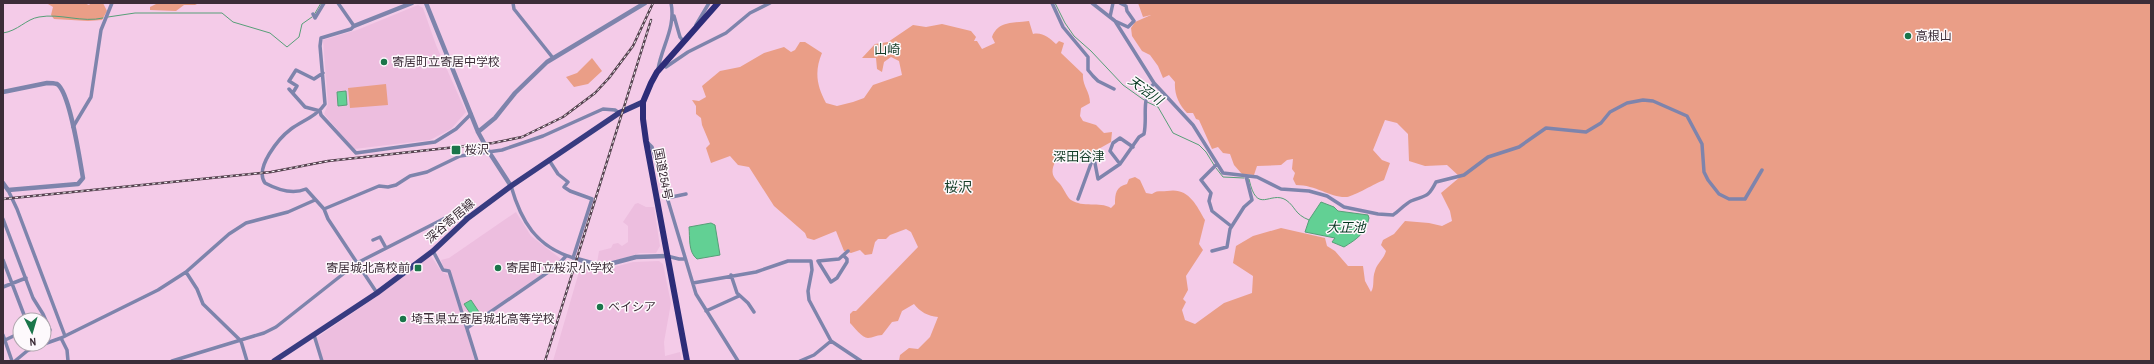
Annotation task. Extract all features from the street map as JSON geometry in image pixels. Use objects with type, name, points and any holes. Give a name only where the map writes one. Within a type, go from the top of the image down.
[{"type":"highway","name":"国道254号","points":[[711,12],[714,3]]},
{"type":"highway","name":"国道254号","points":[[687,361],[646,141],[643,119],[644,102],[658,72],[718,3]]},
{"type":"main road","name":"深谷寄居線","points":[[274,361],[377,293],[433,251],[468,218],[511,186],[619,113],[644,102]]},
{"type":"street","points":[[74,127],[91,97],[101,30],[112,3]]},
{"type":"street","points":[[313,14],[316,18],[324,3]]},
{"type":"street","points":[[338,3],[354,26]]},
{"type":"street","points":[[377,293],[328,219],[324,209],[306,189],[296,193],[288,192],[265,183],[261,177],[261,169],[282,137],[291,129],[320,111],[326,99],[320,46],[321,38],[352,29],[354,26],[412,3]]},
{"type":"street","points":[[426,3],[478,132],[511,186],[518,210],[528,228],[555,250],[566,256],[602,266],[636,257],[667,256],[679,260],[685,258]]},
{"type":"street","points":[[513,3],[519,16],[538,36],[553,58]]},
{"type":"street","points":[[478,132],[495,118],[515,93],[553,58],[645,3]]},
{"type":"street","points":[[671,3],[680,37],[684,42]]},
{"type":"street","points":[[693,32],[708,3]]},
{"type":"street","points":[[664,65],[666,67],[688,52],[726,32],[750,13],[770,3]]},
{"type":"street","points":[[1052,3],[1063,27],[1088,57],[1088,70],[1098,81],[1114,89]]},
{"type":"street","points":[[1092,3],[1115,21],[1128,27],[1134,21],[1127,12],[1126,6],[1120,3]]},
{"type":"street","points":[[1110,17],[1113,3]]},
{"type":"street","points":[[658,72],[670,31],[673,13]]},
{"type":"street","points":[[1115,21],[1154,83],[1193,125],[1223,173],[1228,175],[1257,177],[1281,189],[1309,191],[1327,196],[1344,207],[1378,214],[1393,215],[1410,202],[1425,197],[1430,193],[1436,182],[1464,175],[1488,157],[1519,147],[1546,128],[1586,132],[1601,123],[1610,112],[1627,103],[1642,100],[1653,101],[1687,116],[1702,144],[1704,172],[1708,180],[1719,194],[1729,199],[1745,199],[1762,170]]},
{"type":"street","points":[[294,92],[297,86],[289,81],[296,70],[314,79],[323,73]]},
{"type":"street","points":[[3,92],[47,83],[57,84],[70,110],[84,178],[78,184],[8,190]]},
{"type":"street","points":[[1078,199],[1093,158],[1098,179],[1120,164],[1139,137],[1144,134],[1146,125],[1144,114],[1146,95],[1154,83]]},
{"type":"street","points":[[289,88],[305,106],[320,111]]},
{"type":"street","points":[[324,209],[378,186],[388,188],[396,185],[410,176],[427,172],[460,156],[489,152],[543,136],[604,109],[615,110],[619,113]]},
{"type":"street","points":[[320,111],[321,115],[336,134],[356,153],[435,142],[456,129],[471,114]]},
{"type":"street","points":[[1120,164],[1110,151],[1113,143],[1120,138],[1133,147]]},
{"type":"street","points":[[646,141],[652,147],[693,283],[706,311],[738,361]]},
{"type":"street","points":[[549,160],[558,174],[568,182],[564,187],[570,192],[592,198],[575,259]]},
{"type":"street","points":[[1217,164],[1201,180],[1211,193],[1209,201],[1212,211],[1232,226]]},
{"type":"street","points":[[1212,251],[1227,247],[1232,226],[1244,207],[1252,200],[1246,176]]},
{"type":"street","points":[[3,183],[17,209],[63,337],[68,361]]},
{"type":"street","points":[[667,198],[686,194]]},
{"type":"street","points":[[52,340],[63,337],[158,290],[186,272],[229,234],[246,224],[288,212],[315,200]]},
{"type":"street","points":[[172,361],[241,341],[276,327],[357,263],[455,213],[459,213],[468,218]]},
{"type":"street","points":[[3,219],[33,298],[40,312]]},
{"type":"street","points":[[373,240],[380,237],[386,248]]},
{"type":"street","points":[[433,251],[443,270],[449,271],[477,361]]},
{"type":"street","points":[[693,283],[731,275],[756,272],[788,261],[806,259],[813,262],[835,260],[844,256],[848,251]]},
{"type":"street","points":[[467,328],[556,266],[566,256]]},
{"type":"street","points":[[818,261],[831,282],[837,278],[847,262],[847,259],[844,256]]},
{"type":"street","points":[[3,260],[23,312]]},
{"type":"street","points":[[813,262],[808,296],[831,341],[861,361]]},
{"type":"street","points":[[186,272],[197,289],[203,304],[241,341],[247,361]]},
{"type":"street","points":[[731,275],[739,296],[748,303],[754,312]]},
{"type":"street","points":[[3,287],[26,278]]},
{"type":"street","points":[[706,311],[739,296]]},
{"type":"street","points":[[3,335],[4,341],[13,361],[26,352]]},
{"type":"street","points":[[314,335],[322,361]]},
{"type":"street","points":[[800,361],[814,355],[831,341]]},
{"type":"shaded area","points":[[84,3],[89,5],[91,3],[103,3],[107,11],[102,20],[88,21],[54,19],[51,15],[53,7],[48,4]]},
{"type":"shaded area","points":[[158,3],[199,3],[195,5],[184,5],[176,11],[150,10],[150,7]]},
{"type":"shaded area","points":[[1138,3],[2151,3],[2151,361],[899,361],[900,355],[909,348],[918,349],[930,337],[938,317],[924,313],[914,304],[902,311],[898,321],[892,322],[882,335],[866,338],[850,323],[850,314],[853,311],[856,311],[918,247],[911,232],[906,229],[890,235],[886,239],[878,239],[875,242],[872,254],[865,255],[860,250],[851,253],[844,251],[836,231],[814,240],[807,238],[805,233],[774,206],[749,167],[738,165],[730,156],[711,163],[706,148],[710,144],[702,125],[701,118],[696,114],[696,106],[692,100],[699,101],[706,97],[702,86],[720,71],[740,67],[764,53],[784,47],[791,52],[795,50],[800,42],[805,42],[822,53],[817,73],[820,91],[826,103],[837,106],[864,98],[873,85],[902,75],[899,61],[891,57],[884,62],[882,72],[877,69],[876,58],[862,58],[875,44],[888,42],[913,25],[926,27],[942,24],[971,31],[976,37],[974,41],[977,41],[982,49],[995,43],[992,37],[1002,25],[1029,21],[1033,34],[1043,35],[1056,44],[1059,41],[1064,43],[1061,53],[1083,74],[1090,103],[1081,108],[1080,116],[1083,121],[1096,125],[1104,133],[1112,132],[1111,142],[1079,160],[1055,162],[1053,174],[1070,199],[1081,204],[1101,205],[1111,208],[1115,204],[1115,197],[1118,189],[1127,184],[1129,179],[1135,177],[1140,180],[1146,193],[1152,194],[1174,190],[1186,194],[1195,203],[1205,220],[1199,244],[1203,250],[1186,276],[1188,290],[1183,299],[1186,302],[1182,310],[1185,320],[1195,324],[1224,303],[1252,293],[1253,276],[1233,263],[1236,246],[1253,236],[1281,228],[1325,238],[1327,246],[1335,251],[1348,266],[1363,266],[1365,281],[1371,292],[1376,268],[1386,251],[1381,245],[1383,240],[1394,234],[1405,221],[1429,223],[1442,226],[1452,221],[1450,211],[1441,193],[1460,177],[1447,165],[1425,166],[1409,161],[1408,134],[1397,123],[1385,120],[1373,150],[1382,160],[1390,163],[1384,180],[1350,196],[1335,196],[1310,187],[1296,185],[1293,179],[1295,173],[1292,169],[1293,159],[1287,160],[1281,165],[1257,166],[1254,175],[1242,174],[1234,165],[1230,154],[1223,153],[1218,147],[1212,149],[1199,120],[1196,119],[1193,113],[1187,113],[1179,103],[1175,91],[1175,82],[1169,75],[1163,78],[1158,66],[1150,55],[1142,51],[1132,36],[1131,28],[1135,22],[1151,15],[1143,17]]},
{"type":"shaded area","name":"寄居町立寄居中学校","points":[[418,5],[423,8],[436,45],[466,112],[451,129],[430,140],[354,149],[324,114],[328,104],[323,40],[357,30]]},
{"type":"shaded area","points":[[592,58],[602,71],[588,84],[574,87],[566,77],[577,73]]},
{"type":"shaded area","points":[[386,84],[388,105],[350,108],[348,88]]},
{"type":"shaded area","points":[[638,203],[646,207],[654,207],[660,246],[656,253],[640,253],[608,263],[597,263],[599,251],[611,248],[613,244],[618,243],[622,246],[628,242],[628,226],[623,222],[635,204]]},
{"type":"shaded area","name":"寄居町立桜沢小学校","points":[[516,212],[531,236],[561,259],[554,266],[468,325],[450,270],[444,269],[441,260],[449,258]]},
{"type":"shaded area","name":"埼玉県立寄居城北高等学校","points":[[431,256],[441,271],[449,276],[475,361],[323,361],[316,338],[373,299]]},
{"type":"shaded area","points":[[659,261],[663,264],[671,303],[664,342],[665,356],[680,352],[682,361],[553,361],[581,265],[603,270],[633,262]]},
{"type":"water","points":[[346,91],[347,105],[338,106],[337,92]]},
{"type":"water","name":"大正池","points":[[1321,202],[1334,207],[1338,211],[1368,215],[1369,218],[1366,228],[1357,238],[1344,247],[1332,242],[1335,238],[1305,232],[1309,220]]},
{"type":"water","points":[[711,223],[715,225],[720,255],[697,259],[692,253],[691,249],[689,227]]},
{"type":"water","points":[[471,300],[479,312],[472,316],[464,304]]},
{"type":"waterway","points":[[314,15],[321,3]]},
{"type":"waterway","name":"天沼川","points":[[1055,3],[1065,23],[1074,36],[1091,51],[1123,85],[1144,100]]},
{"type":"waterway","points":[[108,17],[135,13],[222,13],[233,22],[270,33],[287,47],[299,37],[302,24],[312,17]]},
{"type":"waterway","points":[[3,33],[13,30],[30,20],[39,17],[55,16],[87,19],[103,18]]},
{"type":"waterway","name":"天沼川","points":[[1147,102],[1158,107],[1173,133],[1199,145],[1206,152],[1214,165]]},
{"type":"waterway","name":"天沼川","points":[[1216,168],[1223,177],[1244,178]]},
{"type":"waterway","name":"天沼川","points":[[1248,179],[1252,190],[1260,199],[1280,198],[1286,200],[1300,215],[1309,220]]},
{"type":"railway","points":[[3,199],[271,172],[328,161],[493,143],[522,137],[563,117],[595,93],[609,78],[633,46],[653,3]]},
{"type":"railway","points":[[545,361],[651,20]]},
{"type":"place","name":"高根山","points":[[1908,36]]},
{"type":"place","name":"寄居町立寄居中学校","points":[[384,62]]},
{"type":"place","name":"桜沢","points":[[456,150]]},
{"type":"place","name":"寄居城北高校前","points":[[418,268]]},
{"type":"place","name":"寄居町立桜沢小学校","points":[[498,268]]},
{"type":"place","name":"ベイシア","points":[[600,307]]},
{"type":"place","name":"埼玉県立寄居城北高等学校","points":[[403,319]]},
{"type":"district","name":"山崎","points":[[887,49]]},
{"type":"district","name":"深田谷津","points":[[1079,156]]},
{"type":"district","name":"桜沢","points":[[958,187]]}]
